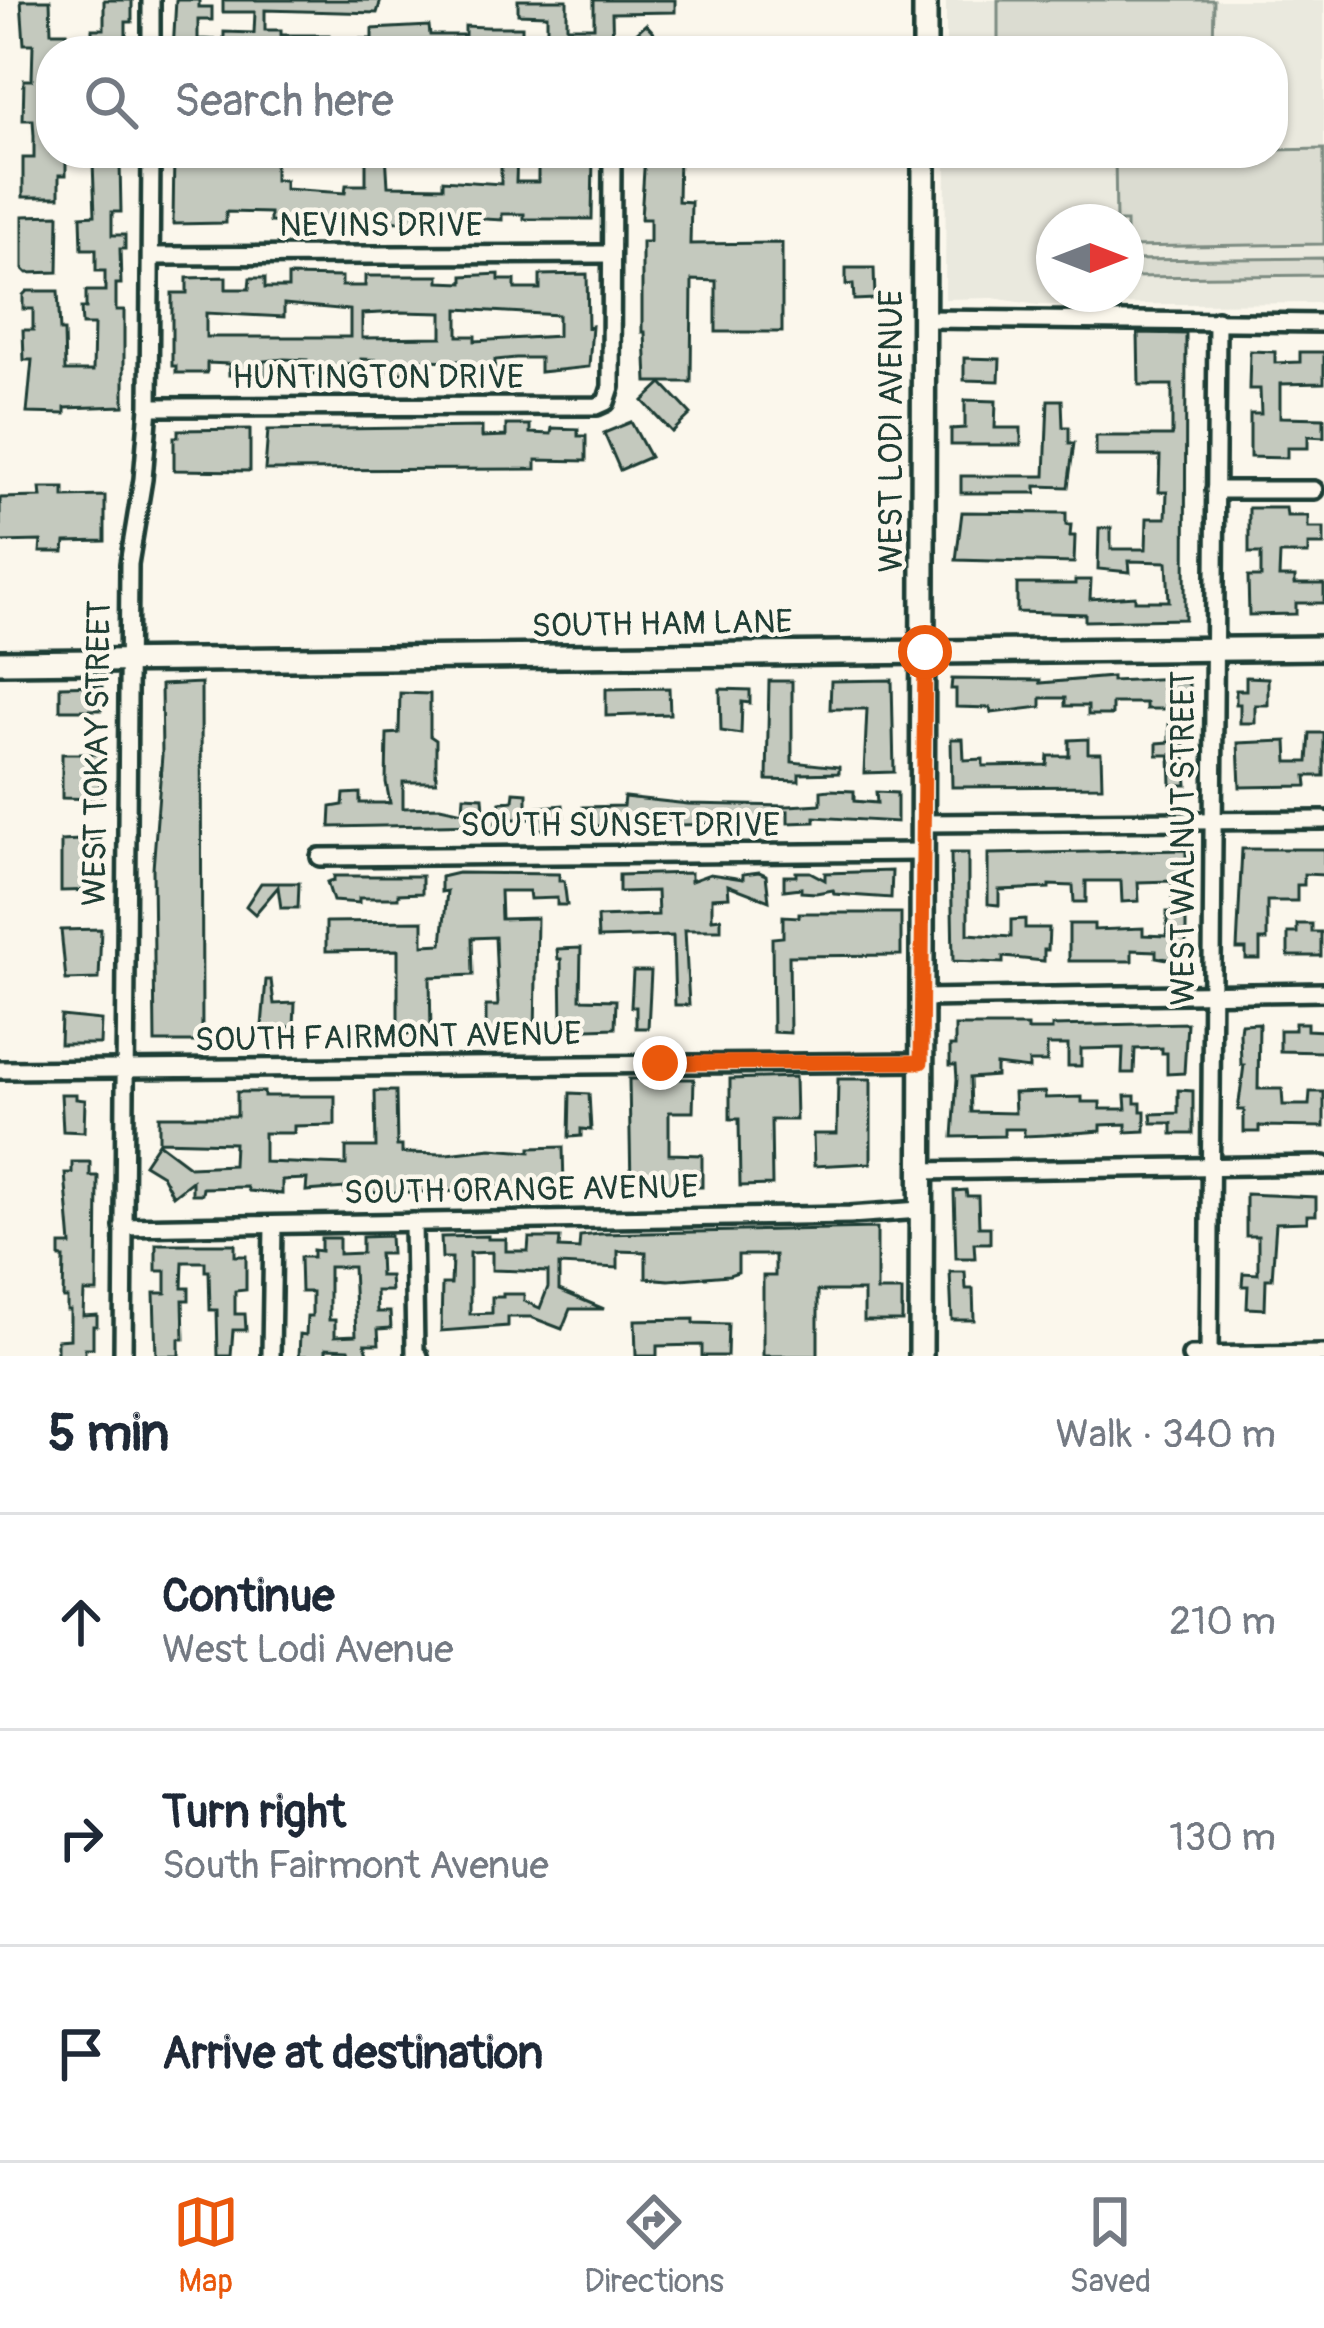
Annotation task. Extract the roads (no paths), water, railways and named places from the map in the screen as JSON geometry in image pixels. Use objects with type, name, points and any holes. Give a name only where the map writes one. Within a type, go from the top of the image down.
[{"type":"main road","points":[[925,0],[925,36]]},
{"type":"main road","name":"WEST LODI AVENUE","points":[[921,1356],[924,168]]},
{"type":"main road","name":"SOUTH HAM LANE","points":[[0,662],[1324,648]]},
{"type":"street","points":[[151,0],[151,36]]},
{"type":"street","name":"WEST TOKAY STREET","points":[[123,1356],[129,564],[149,407],[151,168]]},
{"type":"street","points":[[610,254],[612,168]]},
{"type":"street","name":"NEVINS DRIVE","points":[[151,256],[610,254]]},
{"type":"street","name":"HUNTINGTON DRIVE","points":[[149,407],[573,406],[606,402],[611,386],[610,254]]},
{"type":"street","points":[[924,320],[1324,323]]},
{"type":"street","name":"WEST WALNUT STREET","points":[[1209,1356],[1217,320]]},
{"type":"street","points":[[1215,490],[1314,490]]},
{"type":"street","points":[[921,823],[1324,820]]},
{"type":"street","name":"SOUTH SUNSET DRIVE","points":[[320,857],[921,852]]},
{"type":"street","points":[[922,998],[1324,992]]},
{"type":"street","name":"SOUTH FAIRMONT AVENUE","points":[[0,1070],[921,1062]]},
{"type":"street","points":[[920,1171],[1324,1165]]},
{"type":"street","name":"SOUTH ORANGE AVENUE","points":[[124,1227],[920,1210]]},
{"type":"street","points":[[413,1222],[412,1327],[419,1356]]},
{"type":"street","points":[[271,1356],[273,1225]]},
{"type":"street","points":[[1190,1356],[1324,1354]]}]
